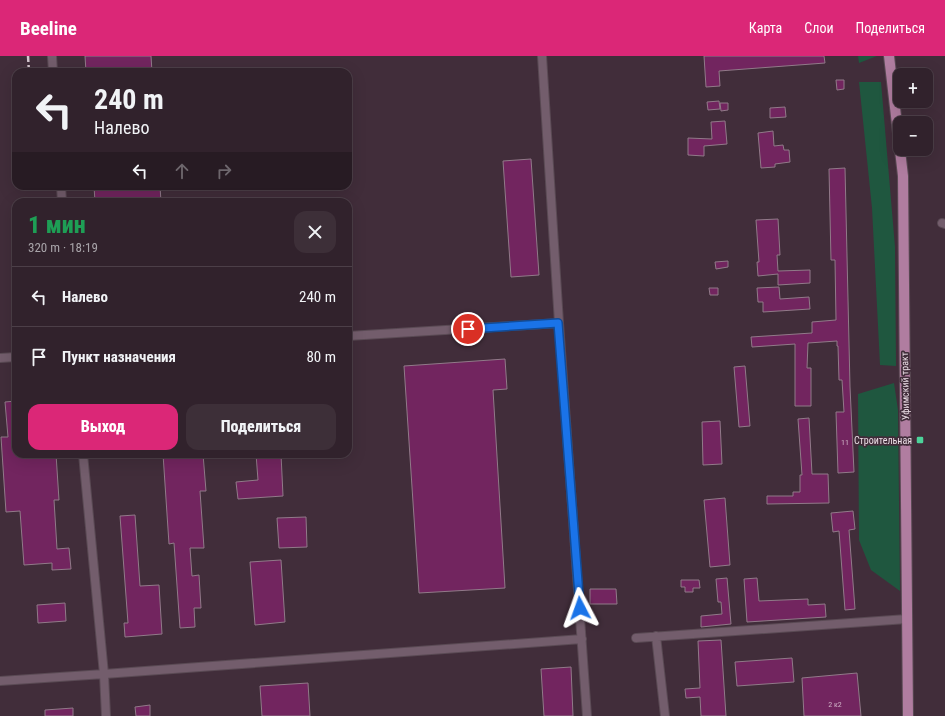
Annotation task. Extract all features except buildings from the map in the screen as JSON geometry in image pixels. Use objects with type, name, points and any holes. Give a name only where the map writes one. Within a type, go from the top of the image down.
[{"type":"main road","name":"Уфимский тракт","points":[[889,56],[903,176],[908,716]]},
{"type":"lane","points":[[52,56],[53,68]]},
{"type":"lane","points":[[542,56],[558,323],[587,716]]},
{"type":"lane","points":[[352,336],[558,323]]},
{"type":"lane","points":[[0,358],[12,357]]},
{"type":"lane","points":[[83,458],[104,674],[106,716]]},
{"type":"lane","points":[[636,638],[907,619]]},
{"type":"lane","points":[[656,636],[665,716]]},
{"type":"lane","points":[[0,680],[104,674],[582,639]]},
{"type":"green space","points":[[858,56],[877,56],[859,63]]},
{"type":"green space","points":[[859,82],[881,82],[895,247],[896,366],[880,365],[872,208]]},
{"type":"green space","points":[[894,383],[898,410],[900,591],[871,570],[859,540],[858,394]]},
{"type":"railway","points":[[28,56],[29,68]]},
{"type":"place","name":"Строительная","points":[[920,440]]},
{"type":"route","points":[[468,329],[558,323],[580,608]]}]
